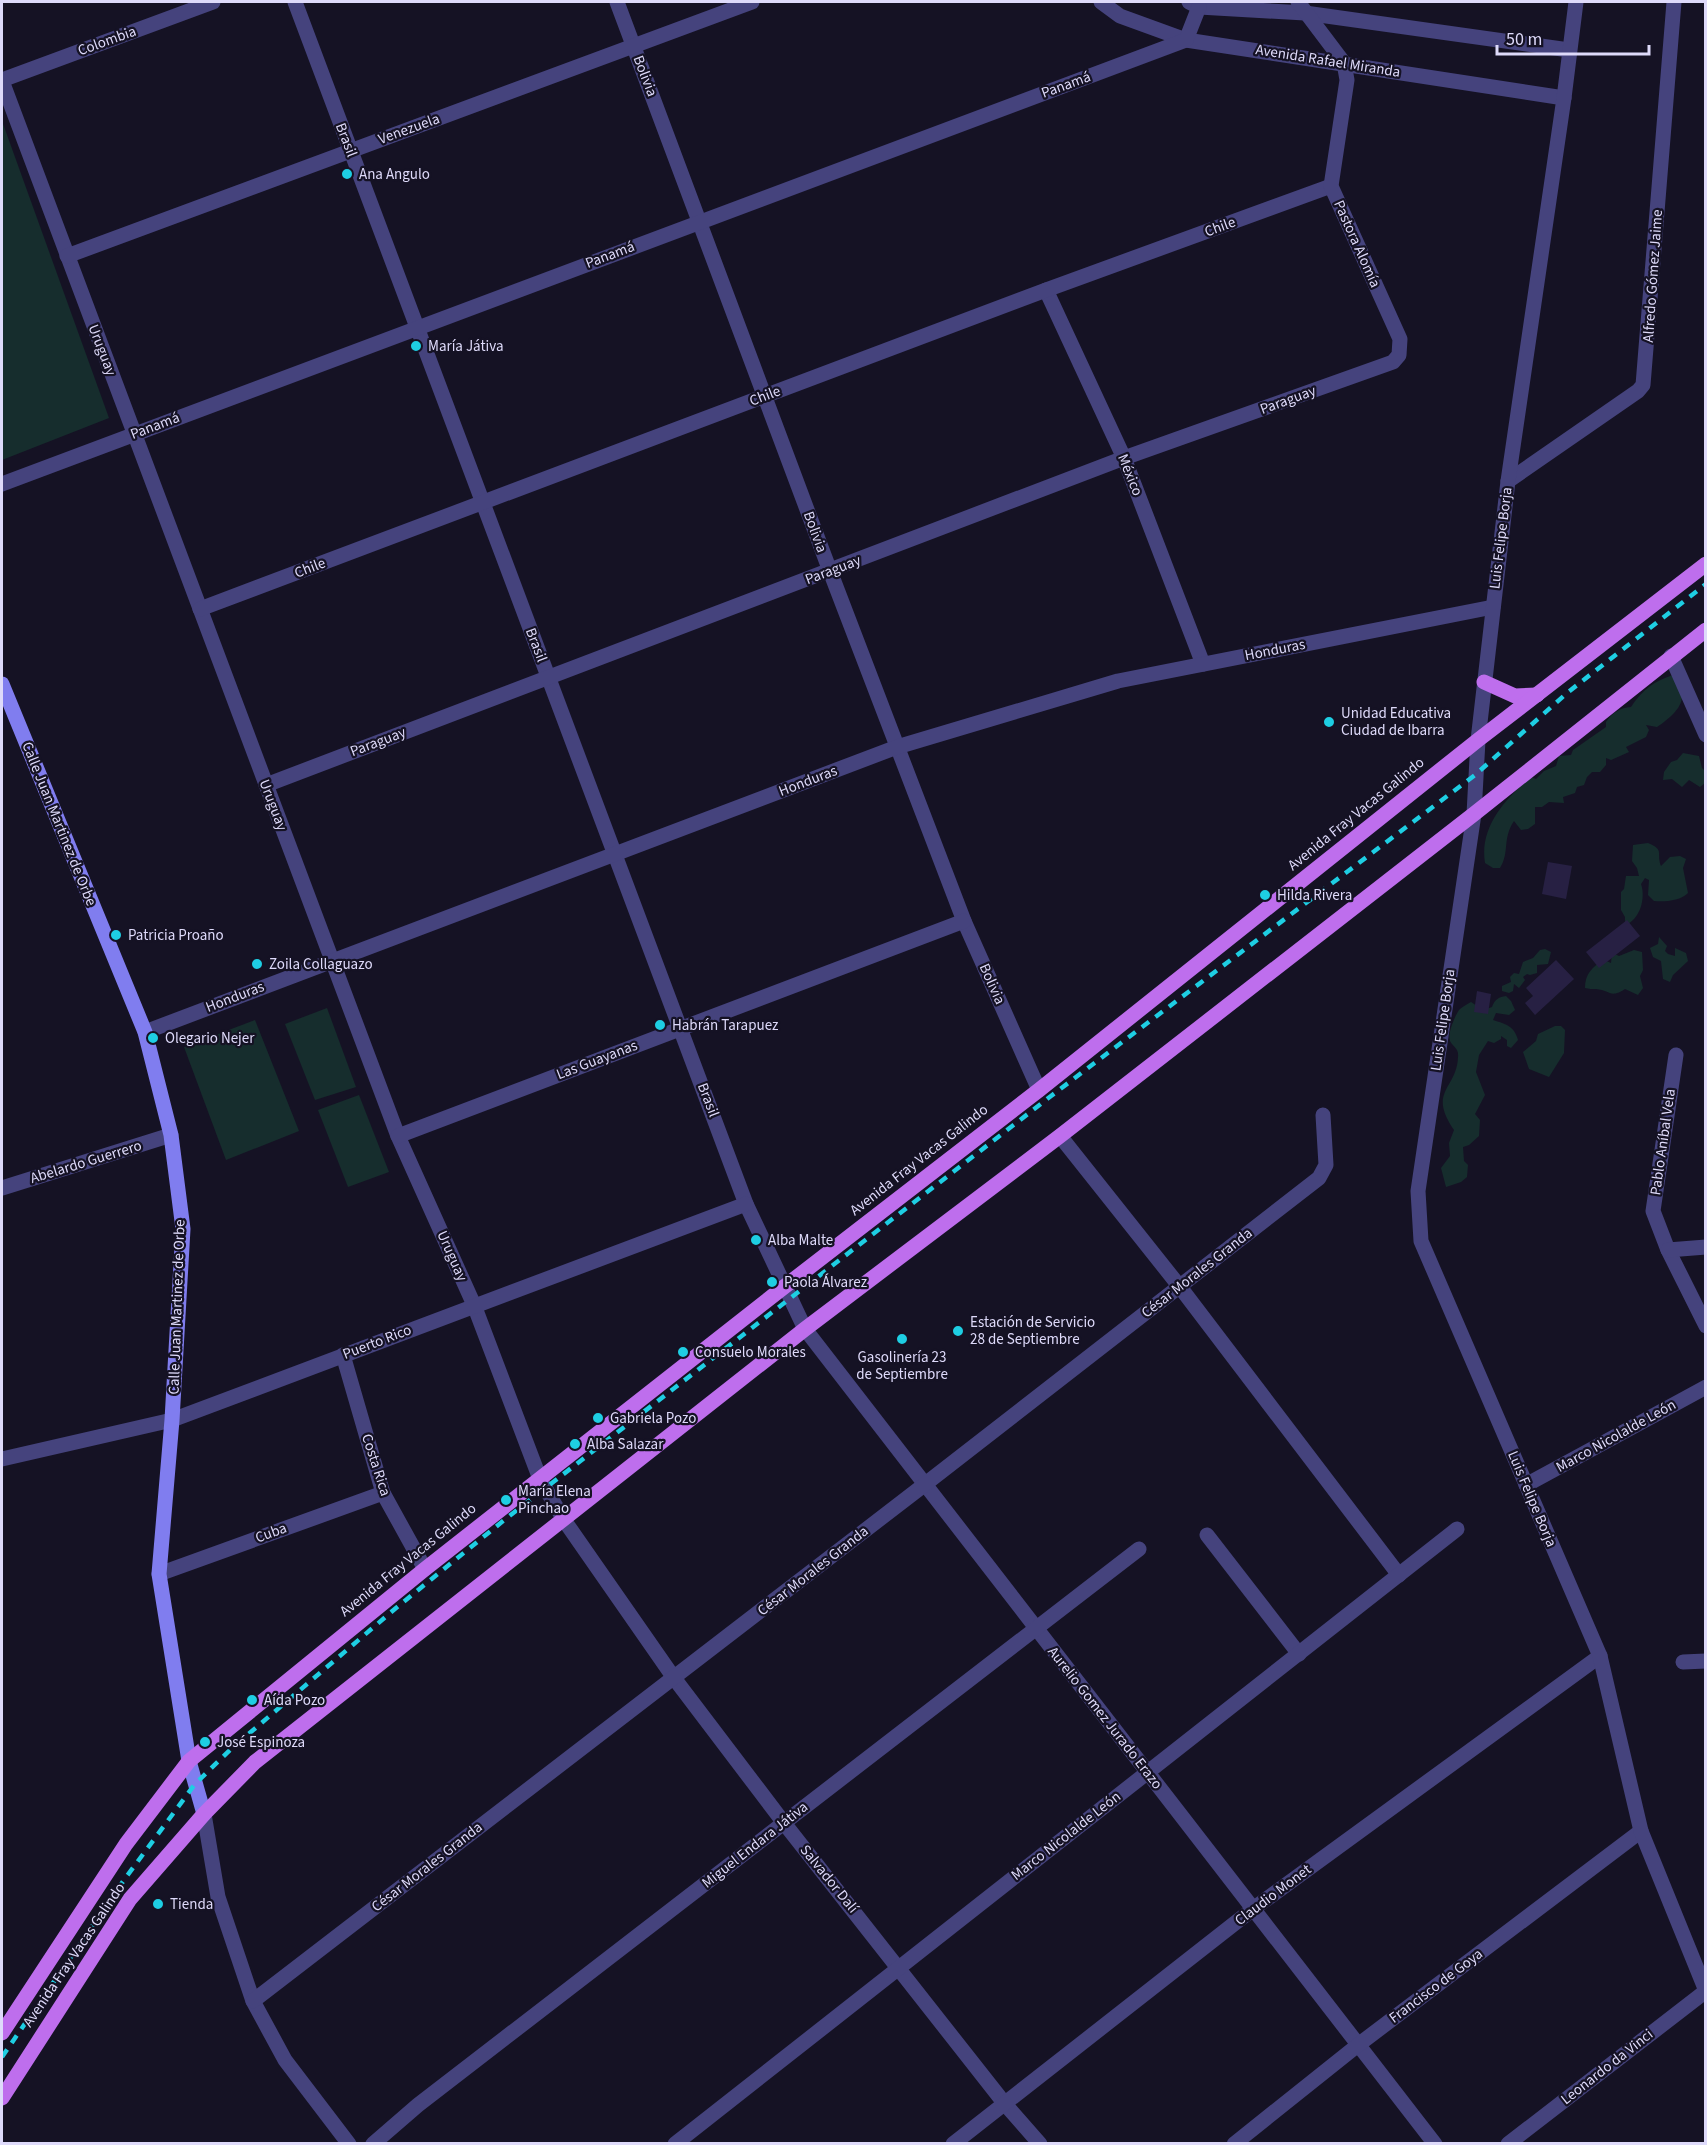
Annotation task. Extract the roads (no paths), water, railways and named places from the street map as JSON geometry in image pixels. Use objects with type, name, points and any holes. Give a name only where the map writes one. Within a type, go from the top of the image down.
[{"type":"main road","name":"Avenida Fray Vacas Galindo","points":[[2,2033],[126,1844],[189,1761],[425,1569],[1039,1090],[1478,740],[1706,564]]},
{"type":"main road","name":"Avenida Fray Vacas Galindo","points":[[2,2098],[130,1899],[204,1814],[255,1762],[805,1329],[1059,1136],[1474,814],[1706,630]]},
{"type":"main road","points":[[1484,682],[1515,696],[1537,695]]},
{"type":"street","name":"Colombia","points":[[2,80],[213,2]]},
{"type":"street","name":"Brasil","points":[[295,2],[746,1204],[784,1287]]},
{"type":"street","name":"Bolivia","points":[[617,2],[964,921],[1039,1090]]},
{"type":"street","name":"Venezuela","points":[[67,256],[752,2]]},
{"type":"street","name":"Avenida Rafael Miranda","points":[[1101,2],[1120,16],[1186,40],[1564,98]]},
{"type":"street","name":"Luis Felipe Borja","points":[[1576,2],[1508,481],[1478,740],[1474,814],[1418,1191],[1421,1241],[1600,1656],[1641,1831],[1706,1991]]},
{"type":"street","name":"Alfredo Gómez Jaime","points":[[1508,481],[1638,391],[1643,384],[1646,374],[1674,2]]},
{"type":"street","points":[[1186,40],[1194,4],[1301,7],[1569,50]]},
{"type":"street","points":[[1301,7],[1344,63]]},
{"type":"street","name":"Panamá","points":[[2,484],[1186,40]]},
{"type":"street","name":"Pastora Alomía","points":[[1344,63],[1347,80],[1331,186],[1400,339],[1399,355]]},
{"type":"street","name":"Uruguay","points":[[2,80],[398,1136],[474,1305],[540,1479],[564,1520]]},
{"type":"street","name":"Chile","points":[[200,609],[1046,290],[1331,186]]},
{"type":"street","name":"México","points":[[1046,290],[1124,458],[1203,664]]},
{"type":"street","name":"Paraguay","points":[[266,785],[1124,458],[1393,362],[1399,355]]},
{"type":"street","name":"Honduras","points":[[145,1032],[897,747],[1118,681],[1493,607]]},
{"type":"street","points":[[1671,656],[1706,735]]},
{"type":"street","name":"Calle Juan Martinez de Orbe","points":[[2,684],[145,1032],[171,1135],[183,1229],[172,1420],[159,1574],[189,1761],[204,1814]]},
{"type":"street","name":"Las Guayanas","points":[[398,1136],[964,921]]},
{"type":"street","name":"Pablo Aníbal Vela","points":[[1676,1055],[1653,1211],[1668,1250],[1706,1326]]},
{"type":"street","name":"César Morales Granda","points":[[253,2001],[1319,1178],[1326,1165],[1323,1114]]},
{"type":"street","name":"Abelardo Guerrero","points":[[2,1188],[171,1135]]},
{"type":"street","points":[[1059,1136],[1180,1287],[1399,1575]]},
{"type":"street","name":"Puerto Rico","points":[[2,1459],[172,1420],[746,1204]]},
{"type":"street","points":[[1668,1250],[1706,1247]]},
{"type":"street","name":"Aurelio Gomez Jurado Erazo","points":[[784,1287],[805,1329],[1435,2144]]},
{"type":"street","name":"Costa Rica","points":[[343,1355],[383,1492],[425,1569]]},
{"type":"street","name":"Marco Nicolalde León","points":[[1526,1485],[1706,1387]]},
{"type":"street","name":"Cuba","points":[[159,1574],[383,1492]]},
{"type":"street","name":"Salvador Dalí","points":[[564,1520],[674,1678],[784,1823],[1005,2104],[1040,2144]]},
{"type":"street","name":"Marco Nicolalde León","points":[[675,2144],[1457,1529]]},
{"type":"street","points":[[1207,1535],[1299,1654]]},
{"type":"street","name":"Miguel Endara Játiva","points":[[373,2144],[418,2105],[1139,1549]]},
{"type":"street","name":"Claudio Monet","points":[[953,2144],[1253,1909],[1600,1656]]},
{"type":"street","points":[[1683,1662],[1706,1662]]},
{"type":"street","points":[[204,1814],[218,1897],[253,2001],[285,2060],[349,2144]]},
{"type":"street","name":"Francisco de Goya","points":[[1234,2144],[1359,2045],[1641,1831]]},
{"type":"street","name":"Leonardo da Vinci","points":[[1508,2144],[1706,1991]]},
{"type":"railway","points":[[2,2057],[124,1880],[195,1784],[231,1749],[396,1608],[503,1521],[1051,1096],[1475,775],[1567,693],[1706,584]]},
{"type":"place","name":"Ana Angulo","points":[[347,174]]},
{"type":"place","name":"María Játiva","points":[[416,346]]},
{"type":"place","name":"Unidad Educativa Ciudad de Ibarra","points":[[1329,722]]},
{"type":"place","name":"Hilda Rivera","points":[[1265,895]]},
{"type":"place","name":"Patricia Proaño","points":[[116,935]]},
{"type":"place","name":"Zoila Collaguazo","points":[[257,964]]},
{"type":"place","name":"Habrán Tarapuez","points":[[660,1025]]},
{"type":"place","name":"Olegario Nejer","points":[[153,1038]]},
{"type":"place","name":"Alba Malte","points":[[756,1240]]},
{"type":"place","name":"Paola Álvarez","points":[[772,1282]]},
{"type":"place","name":"Estación de Servicio 28 de Septiembre","points":[[958,1331]]},
{"type":"place","name":"Gasolinería 23 de Septiembre","points":[[902,1339]]},
{"type":"place","name":"Consuelo Morales","points":[[683,1352]]},
{"type":"place","name":"Gabriela Pozo","points":[[598,1418]]},
{"type":"place","name":"Alba Salazar","points":[[575,1444]]},
{"type":"place","name":"María Elena Pinchao","points":[[506,1500]]},
{"type":"place","name":"Aída Pozo","points":[[252,1700]]},
{"type":"place","name":"José Espinoza","points":[[205,1742]]},
{"type":"place","name":"Tienda","points":[[158,1904]]}]
